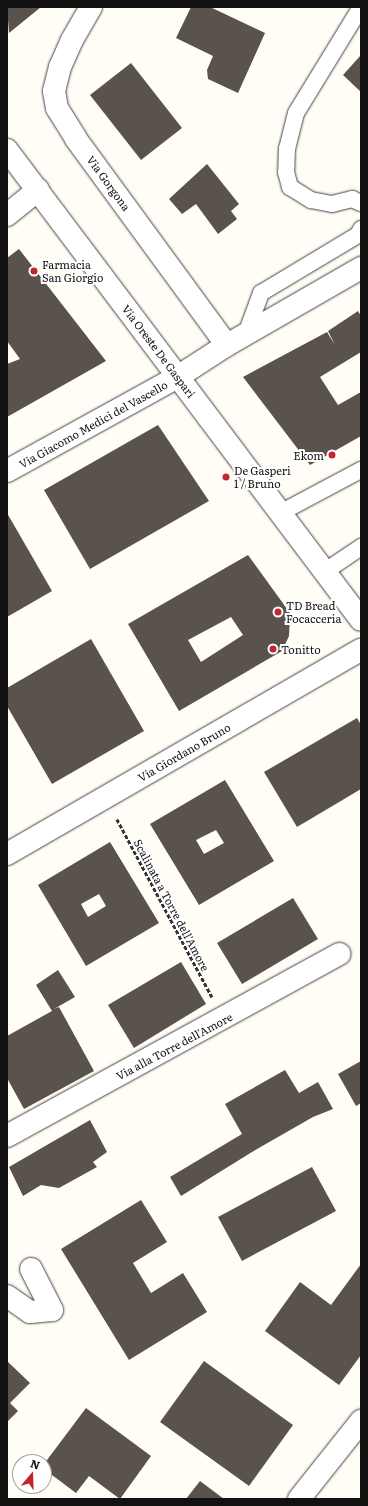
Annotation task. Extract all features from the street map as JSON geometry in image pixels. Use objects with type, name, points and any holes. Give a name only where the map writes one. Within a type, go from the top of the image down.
[{"type":"street","name":"Via Gorgona","points":[[91,7],[72,40],[60,67],[54,91],[57,108],[76,138],[227,345]]},
{"type":"street","name":"Via Oreste De Gaspari","points":[[7,150],[179,376],[361,620]]},
{"type":"street","points":[[7,215],[38,190]]},
{"type":"street","name":"Via Giacomo Medici del Vascello","points":[[7,472],[179,376],[227,345],[361,268]]},
{"type":"street","name":"Via Giordano Bruno","points":[[7,854],[361,650]]},
{"type":"street","name":"Via alla Torre dell'Amore","points":[[7,1136],[224,1020],[340,954]]},
{"type":"street","points":[[7,1296],[30,1312],[52,1310],[31,1269]]},
{"type":"street","points":[[299,1499],[361,1421]]},
{"type":"lane","points":[[361,7],[296,113],[287,148],[286,172],[290,187],[310,200],[332,204],[352,199],[361,203]]},
{"type":"lane","points":[[246,334],[261,293],[358,235],[361,229]]},
{"type":"lane","points":[[280,513],[361,470]]},
{"type":"lane","points":[[324,572],[361,548]]},
{"type":"path","name":"Scalinata a Torre dell'Amore","points":[[106,798],[224,1020]]},
{"type":"building","points":[[7,7],[41,7],[9,33]]},
{"type":"building","points":[[191,7],[210,7],[265,33],[238,93],[208,79],[207,70],[213,56],[176,38]]},
{"type":"building","points":[[361,55],[361,92],[343,75]]},
{"type":"building","points":[[131,63],[182,128],[141,160],[90,95]]},
{"type":"building","points":[[207,164],[239,204],[231,211],[237,219],[218,234],[196,204],[182,214],[169,199]]},
{"type":"building","points":[[19,249],[106,361],[7,417],[7,364],[20,359],[7,341],[7,258]]},
{"type":"building","points":[[358,311],[361,316],[361,352],[320,377],[338,405],[361,392],[361,436],[310,465],[243,377],[327,332],[335,345],[328,331]]},
{"type":"building","points":[[158,425],[209,501],[90,569],[44,490]]},
{"type":"building","points":[[7,513],[52,591],[7,617]]},
{"type":"building","points":[[248,555],[290,613],[289,636],[282,651],[179,711],[128,624]],"holes":[[[231,617],[243,635],[201,662],[188,640]]]},
{"type":"building","points":[[91,639],[144,731],[52,784],[7,706],[7,688]]},
{"type":"building","points":[[357,718],[361,725],[361,789],[297,827],[264,772]]},
{"type":"building","points":[[225,780],[274,861],[199,905],[150,824]],"holes":[[[216,830],[224,843],[204,854],[196,840]]]},
{"type":"building","points":[[110,842],[159,923],[86,966],[38,885]],"holes":[[[99,894],[106,906],[88,917],[81,904]]]},
{"type":"building","points":[[293,898],[318,939],[242,984],[217,943]]},
{"type":"building","points":[[181,962],[206,1004],[134,1048],[108,1005]]},
{"type":"building","points":[[58,970],[75,997],[54,1009],[59,1007],[94,1071],[24,1109],[7,1078],[7,1036],[52,1011],[36,985]]},
{"type":"building","points":[[361,1061],[361,1103],[356,1106],[338,1074]]},
{"type":"building","points":[[285,1070],[299,1093],[318,1082],[333,1109],[313,1117],[252,1152],[181,1196],[170,1177],[242,1134],[225,1104]]},
{"type":"building","points":[[90,1120],[107,1152],[93,1162],[97,1167],[59,1188],[41,1185],[23,1196],[9,1167]]},
{"type":"building","points":[[312,1167],[336,1211],[242,1261],[218,1217]]},
{"type":"building","points":[[141,1200],[167,1242],[133,1263],[151,1293],[183,1273],[207,1312],[129,1360],[61,1249]]},
{"type":"building","points":[[361,1264],[361,1355],[339,1385],[265,1331],[300,1282],[331,1305]]},
{"type":"building","points":[[7,1361],[30,1383],[10,1403],[18,1411],[7,1422]]},
{"type":"building","points":[[204,1361],[293,1425],[249,1486],[160,1422]]},
{"type":"building","points":[[86,1408],[151,1456],[120,1499],[89,1476],[76,1493],[52,1475],[52,1454]]},
{"type":"building","points":[[200,1481],[224,1499],[186,1499]]},
{"type":"place","name":"Farmacia San Giorgio","points":[[34,271]]},
{"type":"place","name":"Ekom","points":[[332,455]]},
{"type":"place","name":"De Gasperi 1 / Bruno","points":[[226,477]]},
{"type":"place","name":"TD Bread Focacceria","points":[[278,612]]},
{"type":"place","name":"Tonitto","points":[[273,649]]}]
